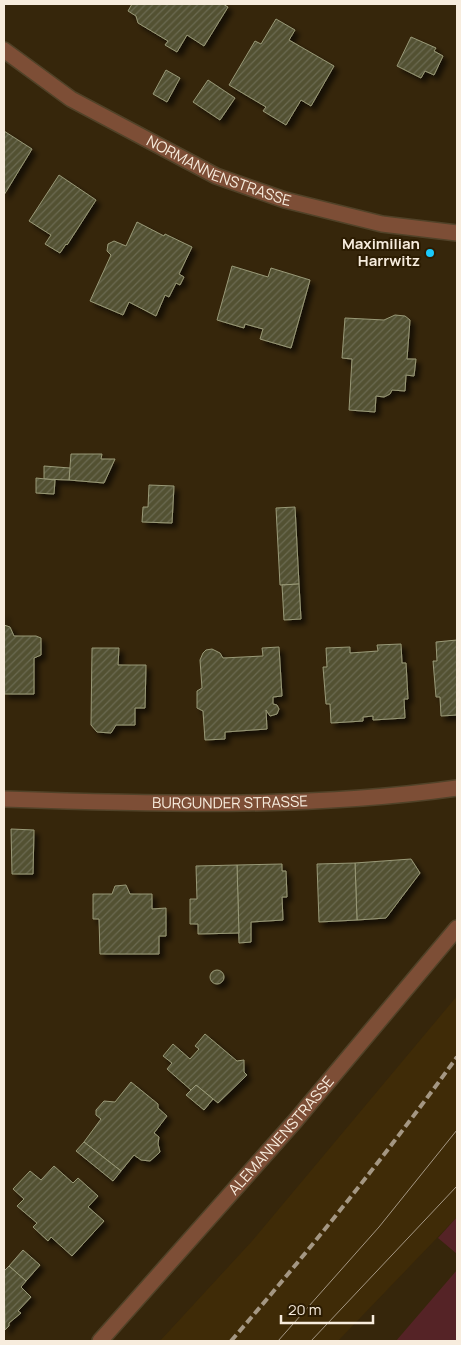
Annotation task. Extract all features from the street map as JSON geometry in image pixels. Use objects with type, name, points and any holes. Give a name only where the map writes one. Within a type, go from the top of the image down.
[{"type":"street","name":"NORMANNENSTRASSE","points":[[4,50],[71,99],[216,176],[285,200],[382,224],[457,233]]},
{"type":"street","name":"BURGUNDER STRASSE","points":[[4,799],[146,804],[280,802],[413,794],[457,788]]},
{"type":"street","name":"ALEMANNENSTRASSE","points":[[100,1341],[296,1120],[457,928]]},
{"type":"shaded area","points":[[457,996],[457,1217],[338,1341],[160,1341],[253,1240]]},
{"type":"shaded area","points":[[457,1217],[457,1254],[438,1238]]},
{"type":"shaded area","points":[[457,1270],[457,1341],[396,1341]]},
{"type":"building","points":[[132,4],[223,4],[228,7],[204,46],[187,35],[177,52],[165,45],[168,41],[138,23],[136,16],[128,11]]},
{"type":"building","points":[[276,19],[295,30],[289,40],[334,66],[311,106],[301,100],[286,125],[263,111],[266,107],[229,85],[255,41],[261,44]]},
{"type":"building","points":[[411,37],[436,48],[434,51],[443,56],[434,75],[425,71],[421,78],[397,66]]},
{"type":"building","points":[[166,70],[180,78],[167,102],[153,94]]},
{"type":"building","points":[[208,80],[235,98],[220,120],[193,102]]},
{"type":"building","points":[[4,131],[32,149],[4,195]]},
{"type":"building","points":[[59,175],[96,200],[60,253],[45,244],[51,235],[29,221]]},
{"type":"building","points":[[137,222],[164,236],[165,234],[192,247],[179,274],[184,277],[180,285],[176,283],[169,297],[165,295],[156,316],[129,302],[123,315],[90,301],[111,255],[107,251],[108,244],[114,241],[126,246]]},
{"type":"building","points":[[232,266],[268,277],[271,268],[310,280],[291,348],[260,339],[263,329],[245,324],[244,328],[217,320]]},
{"type":"building","points":[[395,315],[405,316],[410,320],[407,359],[416,359],[414,376],[406,375],[405,391],[392,390],[390,394],[384,397],[376,396],[375,412],[349,410],[352,359],[342,358],[345,318],[384,320]]},
{"type":"building","points":[[71,454],[102,454],[101,459],[115,459],[104,483],[69,480]]},
{"type":"building","points":[[44,466],[70,468],[69,480],[44,479]]},
{"type":"building","points":[[36,478],[55,480],[54,494],[36,493]]},
{"type":"building","points":[[149,485],[174,486],[172,523],[142,522],[143,507],[148,507]]},
{"type":"building","points":[[295,507],[299,584],[280,585],[276,508]]},
{"type":"building","points":[[299,584],[301,619],[284,620],[282,585]]},
{"type":"building","points":[[4,625],[10,627],[14,636],[36,636],[41,638],[41,655],[34,658],[34,694],[4,694]]},
{"type":"building","points":[[457,640],[457,715],[441,716],[440,697],[436,697],[433,661],[437,661],[436,642]]},
{"type":"building","points":[[401,644],[402,663],[406,663],[408,699],[404,699],[405,718],[373,720],[373,716],[363,717],[363,721],[331,723],[330,704],[326,704],[323,667],[327,667],[326,648],[350,647],[350,653],[378,651],[377,645]]},
{"type":"building","points":[[279,647],[282,696],[273,697],[273,704],[277,705],[279,709],[277,714],[270,716],[266,710],[267,729],[225,732],[225,739],[205,740],[203,711],[197,708],[197,691],[202,688],[200,660],[203,653],[206,650],[212,649],[220,653],[223,658],[263,656],[262,648]]},
{"type":"building","points":[[92,648],[119,648],[118,665],[146,665],[145,708],[135,708],[135,725],[116,725],[111,733],[97,732],[91,725]]},
{"type":"building","points":[[11,829],[34,830],[33,874],[12,874]]},
{"type":"building","points":[[411,859],[420,873],[386,918],[357,920],[355,863]]},
{"type":"building","points":[[355,863],[357,920],[319,922],[317,864]]},
{"type":"building","points":[[282,864],[282,871],[286,871],[287,897],[282,897],[283,920],[251,922],[251,942],[239,943],[237,865]]},
{"type":"building","points":[[237,865],[239,933],[198,934],[198,924],[190,924],[190,899],[197,899],[196,866]]},
{"type":"building","points":[[126,885],[130,894],[152,894],[152,909],[166,908],[166,936],[159,936],[159,954],[100,954],[99,919],[93,919],[93,894],[112,894],[115,886]]},
{"type":"building","points":[[217,970],[222,972],[224,977],[222,982],[217,984],[212,982],[210,977],[212,972]]},
{"type":"building","points":[[205,1034],[237,1061],[244,1060],[244,1072],[247,1075],[218,1103],[196,1085],[191,1090],[167,1069],[172,1063],[163,1056],[173,1044],[190,1059],[199,1049],[195,1046]]},
{"type":"building","points":[[131,1082],[158,1104],[158,1108],[167,1116],[154,1133],[159,1137],[160,1152],[150,1161],[141,1160],[134,1155],[121,1171],[84,1142],[101,1119],[96,1115],[96,1110],[104,1101],[115,1102]]},
{"type":"building","points":[[196,1085],[213,1099],[204,1110],[186,1095]]},
{"type":"building","points":[[84,1142],[121,1171],[113,1181],[76,1151]]},
{"type":"building","points":[[54,1166],[73,1183],[78,1178],[98,1196],[88,1207],[104,1221],[72,1256],[51,1237],[48,1241],[33,1227],[37,1223],[17,1206],[24,1199],[13,1189],[30,1171],[41,1180]]},
{"type":"building","points":[[23,1250],[40,1265],[26,1281],[9,1266]]},
{"type":"building","points":[[9,1266],[26,1281],[21,1287],[31,1297],[18,1311],[21,1313],[9,1323],[5,1330],[4,1271]]},
{"type":"tram line","points":[[278,1341],[379,1227],[457,1130]]},
{"type":"tram line","points":[[311,1341],[457,1186]]},
{"type":"railway","points":[[231,1341],[347,1202],[457,1057]]},
{"type":"place","name":"Maximilian Harrwitz","points":[[430,253]]}]
